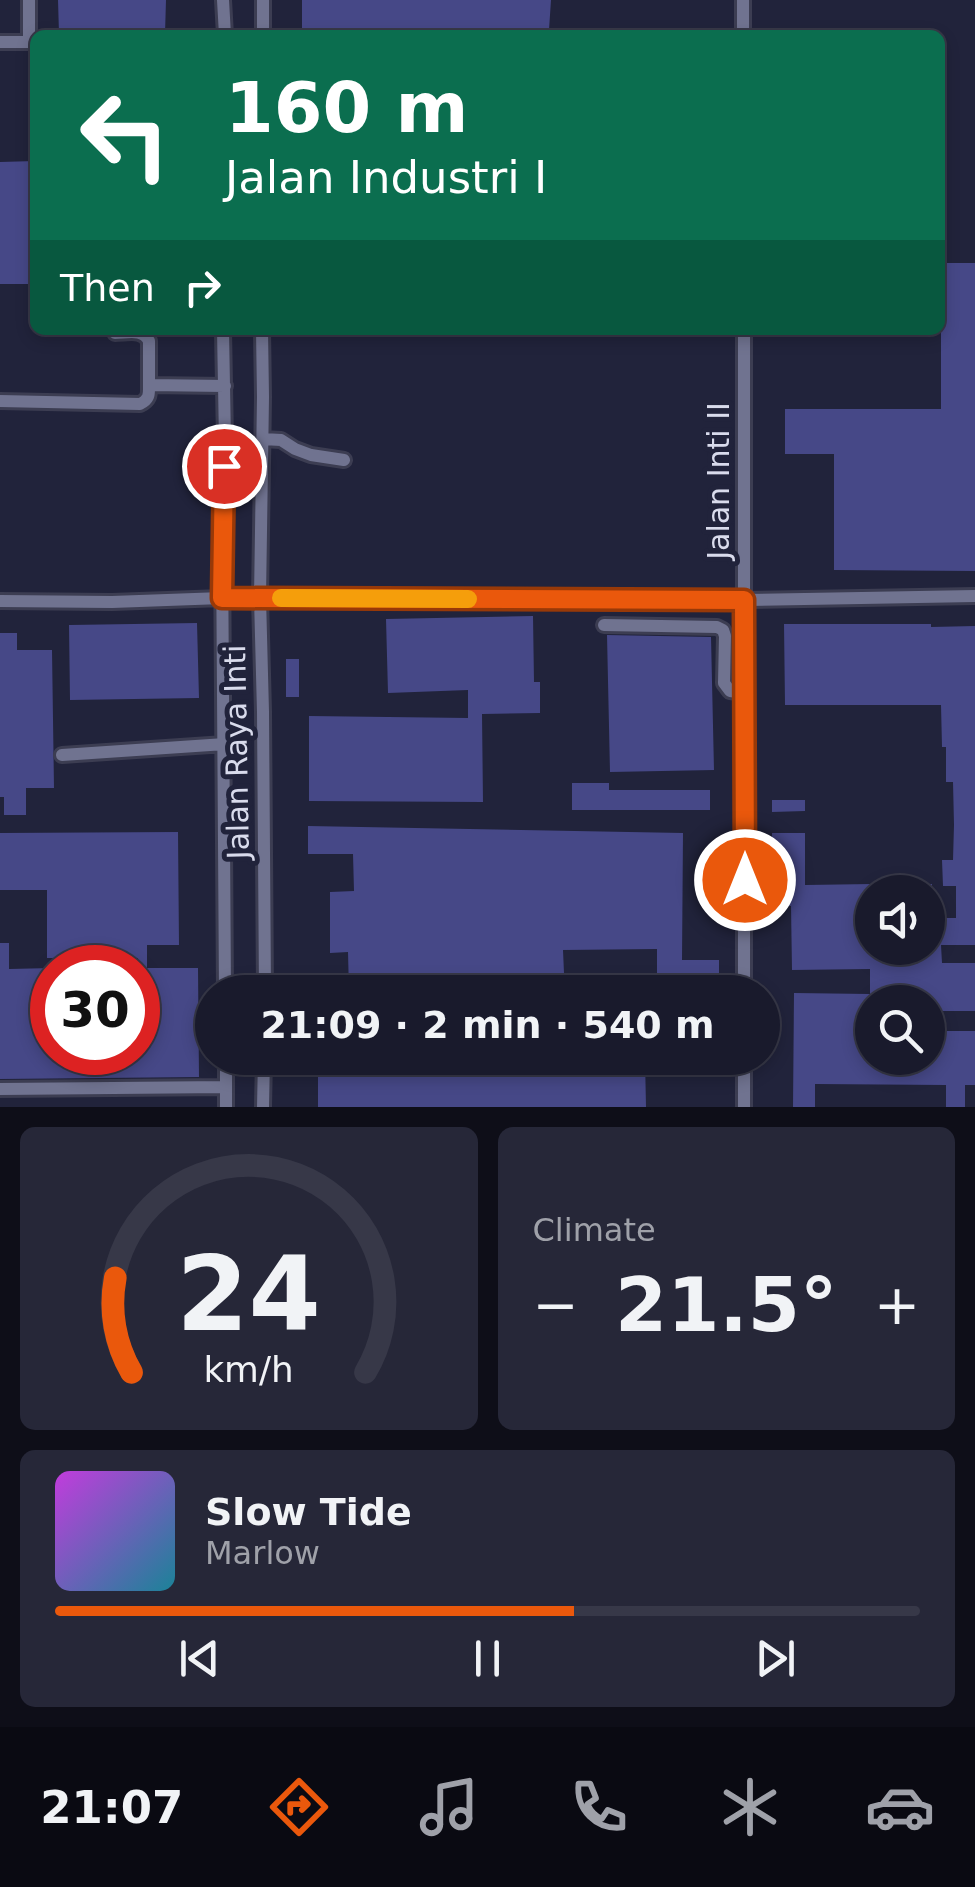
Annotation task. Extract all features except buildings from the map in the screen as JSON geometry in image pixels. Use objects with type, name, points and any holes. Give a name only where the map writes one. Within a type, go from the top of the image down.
[{"type":"street","points":[[29,0],[31,30]]},
{"type":"street","points":[[224,0],[225,30]]},
{"type":"street","points":[[263,0],[263,30]]},
{"type":"street","points":[[742,0],[743,30]]},
{"type":"street","points":[[0,42],[30,42]]},
{"type":"street","points":[[0,401],[140,404],[149,395],[150,341],[146,335]]},
{"type":"street","name":"Jalan Raya Inti","points":[[223,335],[225,975]]},
{"type":"street","name":"Jalan Raya Inti","points":[[262,335],[260,598],[265,975]]},
{"type":"street","name":"Jalan Inti II","points":[[744,335],[744,975]]},
{"type":"street","points":[[149,385],[225,386]]},
{"type":"street","points":[[262,439],[282,440],[312,455],[344,460]]},
{"type":"street","points":[[0,600],[744,600],[975,596]]},
{"type":"street","points":[[604,625],[718,627],[725,636],[724,683],[730,691],[745,693]]},
{"type":"street","points":[[62,755],[224,744]]},
{"type":"street","points":[[226,1075],[226,1107]]},
{"type":"street","points":[[263,1107],[264,1075]]},
{"type":"street","points":[[744,1075],[744,1107]]},
{"type":"street","points":[[0,1089],[226,1086]]},
{"type":"slow traffic","points":[[281,598],[468,599]]},
{"type":"route","points":[[224,466],[222,598],[744,600],[745,880]]}]
